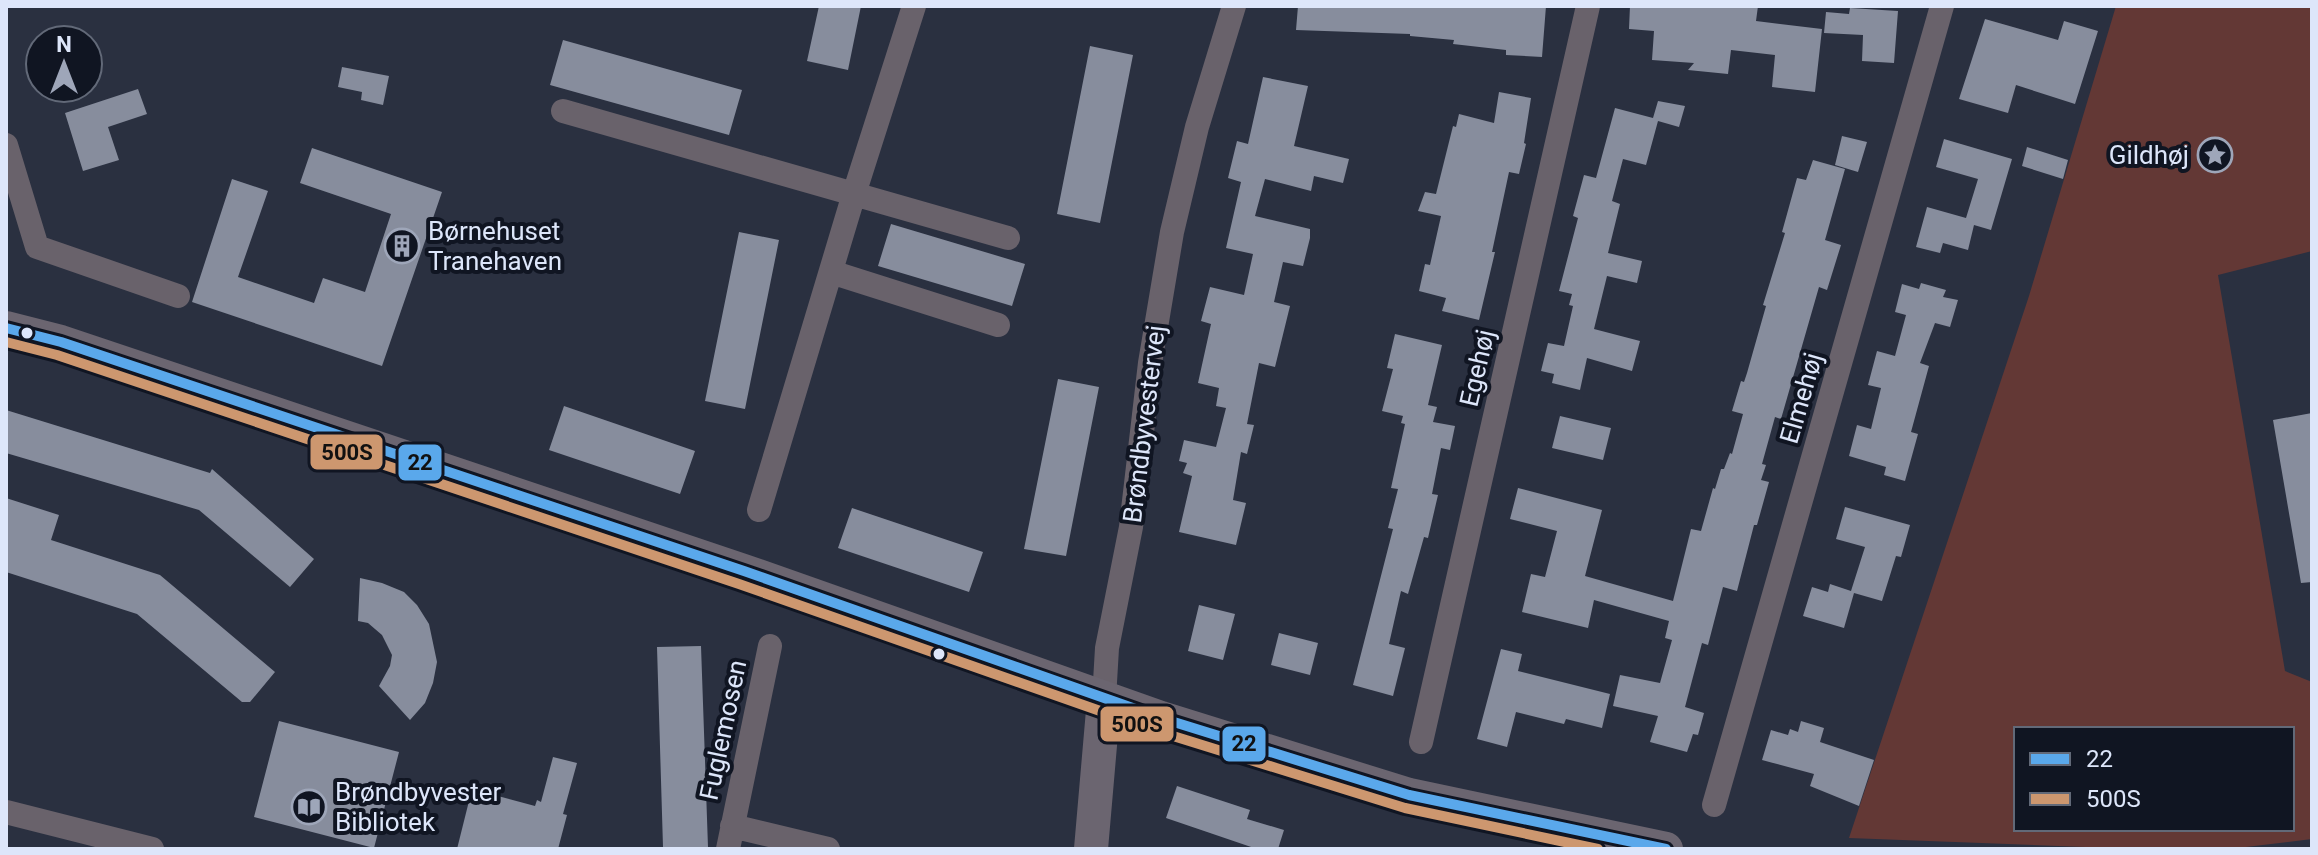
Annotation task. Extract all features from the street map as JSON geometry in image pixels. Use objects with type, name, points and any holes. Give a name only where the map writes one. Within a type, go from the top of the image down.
[{"type":"street","points":[[759,510],[914,6]]},
{"type":"street","name":"Brøndbyvestervej","points":[[1091,849],[1107,648],[1131,527],[1150,363],[1172,232],[1197,127],[1234,6]]},
{"type":"street","name":"Egehøj","points":[[1421,742],[1588,6]]},
{"type":"street","name":"Elmehøj","points":[[1714,805],[1942,6]]},
{"type":"street","points":[[563,111],[1008,238]]},
{"type":"street","points":[[6,145],[37,247],[178,296]]},
{"type":"street","points":[[831,272],[998,325]]},
{"type":"street","points":[[6,328],[61,342],[384,448],[1104,699],[1409,795],[1666,849]]},
{"type":"street","name":"Fuglemosen","points":[[770,646],[730,838],[828,849]]},
{"type":"street","points":[[6,812],[152,849]]},
{"type":"shaded area","points":[[2116,6],[2312,6],[2312,251],[2218,275],[2285,671],[2312,682],[2312,839],[2229,849],[2138,849],[1849,838],[2029,296]]},
{"type":"building","points":[[819,6],[861,6],[848,70],[807,61]]},
{"type":"building","points":[[1298,6],[1546,6],[1542,57],[1506,55],[1506,50],[1453,44],[1454,40],[1410,34],[1296,30]]},
{"type":"building","points":[[1630,6],[1758,6],[1756,21],[1822,29],[1815,92],[1772,87],[1775,55],[1731,50],[1728,74],[1688,70],[1694,63],[1652,60],[1654,31],[1629,29]]},
{"type":"building","points":[[1850,8],[1898,11],[1894,63],[1862,61],[1863,35],[1824,33],[1826,12],[1849,14]]},
{"type":"building","points":[[1985,19],[2058,40],[2064,21],[2098,31],[2075,104],[2016,85],[2008,113],[1959,99]]},
{"type":"building","points":[[563,40],[742,90],[729,135],[550,85]]},
{"type":"building","points":[[1090,46],[1133,55],[1100,223],[1057,214]]},
{"type":"building","points":[[342,67],[389,76],[383,105],[361,100],[362,92],[338,87]]},
{"type":"building","points":[[1263,77],[1308,86],[1294,146],[1349,159],[1343,183],[1314,176],[1311,191],[1265,179],[1255,216],[1310,229],[1310,238],[1303,266],[1283,262],[1274,302],[1290,306],[1275,367],[1259,363],[1247,424],[1254,425],[1247,454],[1241,452],[1233,500],[1246,503],[1236,545],[1179,532],[1192,476],[1183,473],[1187,463],[1179,461],[1184,440],[1216,447],[1226,408],[1216,406],[1219,388],[1198,383],[1211,324],[1201,321],[1210,287],[1244,295],[1253,254],[1226,248],[1241,182],[1228,178],[1237,141],[1248,144]]},
{"type":"building","points":[[138,89],[147,114],[108,127],[119,160],[83,171],[65,113],[92,104],[104,104],[104,100]]},
{"type":"building","points":[[1499,92],[1531,98],[1519,174],[1509,172],[1479,320],[1442,311],[1446,298],[1419,291],[1425,264],[1430,265],[1441,216],[1418,211],[1425,192],[1436,194],[1453,126],[1456,127],[1459,114],[1494,123]]},
{"type":"building","points":[[1658,101],[1685,106],[1679,127],[1658,121],[1646,165],[1623,159],[1612,201],[1620,204],[1608,253],[1642,261],[1637,283],[1607,276],[1594,329],[1640,341],[1632,371],[1587,358],[1580,390],[1552,383],[1554,374],[1541,371],[1548,343],[1564,346],[1573,306],[1569,305],[1572,294],[1559,291],[1578,218],[1573,216],[1584,175],[1596,178],[1615,108],[1653,118]]},
{"type":"building","points":[[1842,136],[1867,142],[1858,172],[1835,165]]},
{"type":"building","points":[[1944,139],[2012,159],[1991,230],[1974,225],[1968,250],[1943,243],[1940,253],[1916,247],[1927,207],[1966,218],[1978,179],[1936,167]]},
{"type":"building","points":[[2027,147],[2068,160],[2063,179],[2022,166]]},
{"type":"building","name":"Børnehuset Tranehaven","points":[[312,148],[442,192],[382,366],[192,302],[232,179],[268,191],[238,277],[314,303],[323,278],[365,292],[391,214],[300,183]]},
{"type":"building","points":[[1813,160],[1845,169],[1825,240],[1841,245],[1827,290],[1819,287],[1781,419],[1775,417],[1762,464],[1766,465],[1761,480],[1769,482],[1737,591],[1723,587],[1708,645],[1702,643],[1685,707],[1704,713],[1698,735],[1693,734],[1687,752],[1650,742],[1658,716],[1613,706],[1620,675],[1660,683],[1672,640],[1665,638],[1669,621],[1594,600],[1588,628],[1522,612],[1531,574],[1545,577],[1557,531],[1510,519],[1518,488],[1602,510],[1585,576],[1673,601],[1691,529],[1701,531],[1713,488],[1732,454],[1743,414],[1732,411],[1741,381],[1744,382],[1747,373],[1766,306],[1763,305],[1785,233],[1782,232],[1797,178],[1806,180]]},
{"type":"building","points":[[891,224],[1025,264],[1012,306],[878,266]]},
{"type":"building","points":[[739,232],[779,240],[745,409],[705,401]]},
{"type":"building","points":[[1921,283],[1946,290],[1943,297],[1958,300],[1950,327],[1935,323],[1920,363],[1929,366],[1911,432],[1918,434],[1905,481],[1884,475],[1886,467],[1849,456],[1857,425],[1871,429],[1881,388],[1868,385],[1877,351],[1895,356],[1906,315],[1895,312],[1902,284],[1919,289]]},
{"type":"building","points":[[1395,334],[1442,345],[1428,405],[1437,407],[1433,422],[1455,426],[1450,450],[1441,448],[1432,494],[1438,495],[1428,538],[1424,537],[1408,594],[1401,591],[1389,644],[1405,648],[1393,696],[1353,685],[1393,529],[1388,528],[1398,489],[1391,488],[1405,424],[1401,423],[1403,416],[1382,411],[1393,369],[1387,368]]},
{"type":"building","points":[[1058,379],[1099,387],[1066,556],[1024,549]]},
{"type":"building","points":[[564,406],[695,451],[680,494],[549,450]]},
{"type":"building","points":[[6,410],[210,473],[212,469],[314,559],[290,587],[199,510],[6,453]]},
{"type":"building","points":[[2312,413],[2312,582],[2301,583],[2273,420]]},
{"type":"building","points":[[1560,416],[1611,428],[1603,460],[1552,448]]},
{"type":"building","points":[[6,498],[59,515],[51,540],[160,575],[275,672],[250,702],[242,702],[137,614],[6,572]]},
{"type":"building","points":[[1845,507],[1910,525],[1901,557],[1896,556],[1882,601],[1854,593],[1844,628],[1803,616],[1812,587],[1828,592],[1830,584],[1851,591],[1865,547],[1836,539]]},
{"type":"building","points":[[852,508],[983,552],[969,592],[838,548]]},
{"type":"building","points":[[360,578],[404,592],[429,624],[437,662],[433,683],[425,703],[410,720],[379,686],[390,666],[392,655],[382,635],[368,623],[358,621]]},
{"type":"building","points":[[1199,605],[1235,614],[1223,660],[1188,651]]},
{"type":"building","points":[[1279,633],[1318,643],[1310,675],[1271,665]]},
{"type":"building","points":[[701,646],[708,847],[663,847],[657,647]]},
{"type":"building","points":[[1501,649],[1522,654],[1518,671],[1610,694],[1602,728],[1566,719],[1564,724],[1516,712],[1507,747],[1477,739]]},
{"type":"building","points":[[279,721],[399,752],[374,848],[254,817]]},
{"type":"building","points":[[1801,721],[1824,728],[1820,742],[1874,760],[1859,806],[1810,786],[1814,774],[1762,760],[1771,730],[1788,735],[1790,729],[1798,732]]},
{"type":"building","points":[[553,757],[577,763],[563,814],[567,815],[558,849],[457,849],[472,789],[535,806],[537,800],[541,802]]},
{"type":"building","points":[[1177,786],[1250,810],[1247,819],[1284,830],[1278,849],[1257,849],[1166,818]]},
{"type":"transit line","name":"22","points":[[6,328],[61,342],[744,571],[1161,718],[1409,795],[1666,849]]},
{"type":"transit line","name":"500S","points":[[6,342],[57,355],[739,584],[1157,731],[1405,808],[1598,849]]},
{"type":"place","name":"Gildhøj","points":[[2215,155]]},
{"type":"place","name":"Børnehuset Tranehaven","points":[[402,246]]},
{"type":"place","name":"Brøndbyvester Bibliotek","points":[[309,807]]}]
